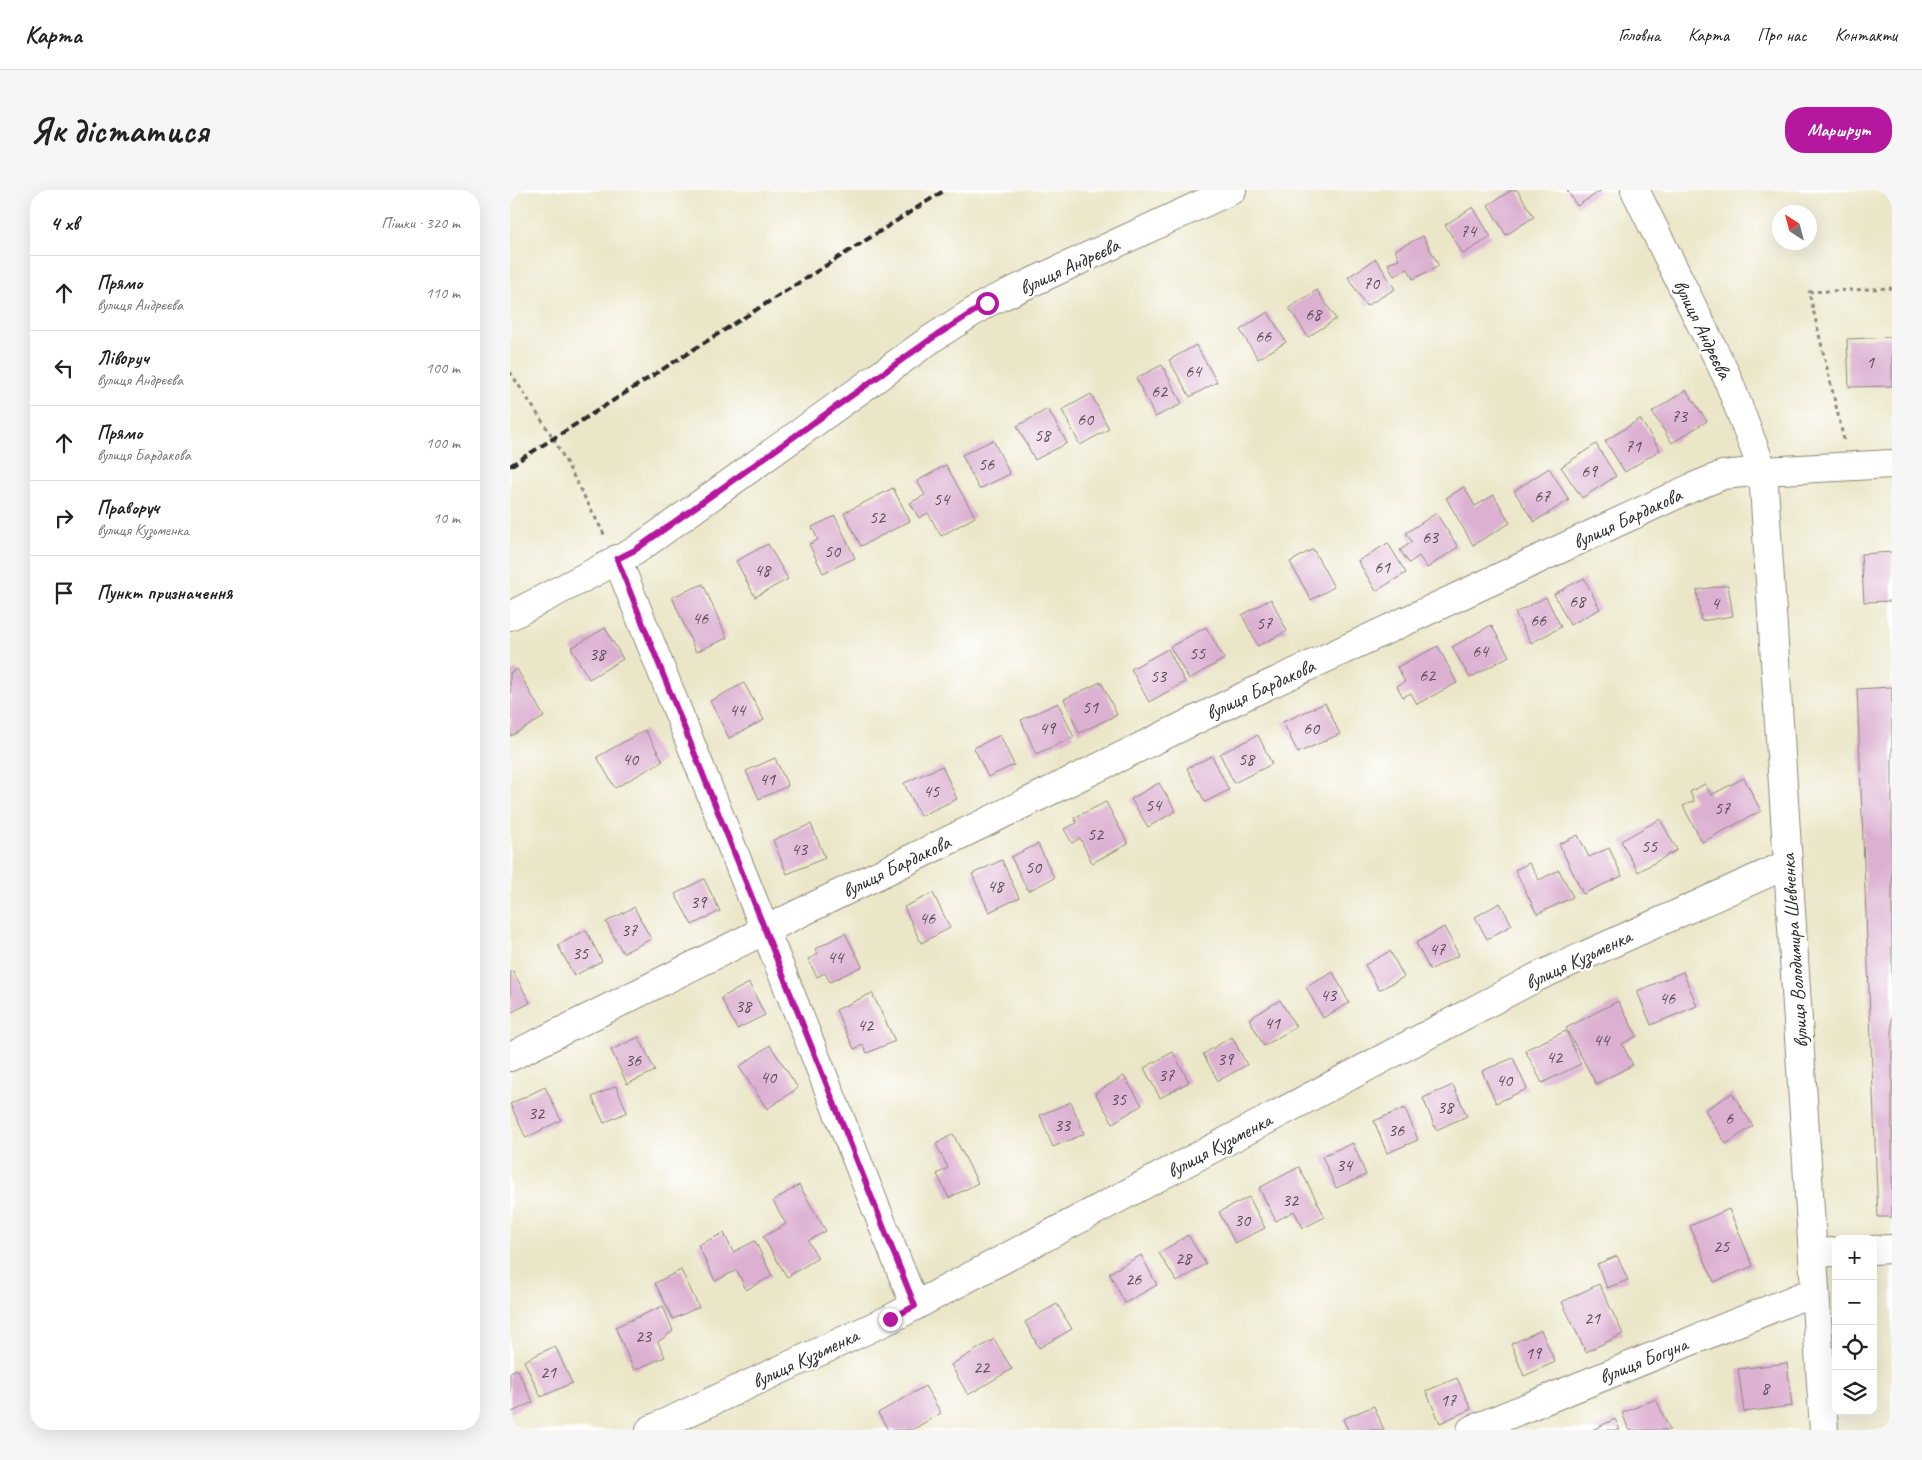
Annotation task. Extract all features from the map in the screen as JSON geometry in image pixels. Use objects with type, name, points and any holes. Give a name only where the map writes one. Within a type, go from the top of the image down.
[{"type":"street","name":"вулиця Андрєєва","points":[[510,616],[635,550],[931,339],[987,303],[1232,190]]},
{"type":"street","name":"вулиця Андрєєва","points":[[1635,190],[1727,377],[1763,471]]},
{"type":"street","name":"вулиця Бардакова","points":[[510,1058],[765,930],[1251,693],[1691,488],[1723,475],[1892,464]]},
{"type":"street","name":"вулиця Володимира Шевченка","points":[[1763,471],[1788,864],[1824,1252],[1815,1291],[1824,1430]]},
{"type":"street","points":[[617,559],[915,1306]]},
{"type":"street","name":"вулиця Кузьменка","points":[[650,1430],[890,1319],[1537,977],[1788,864]]},
{"type":"street","points":[[1877,1250],[1892,1249]]},
{"type":"street","name":"вулиця Богуна","points":[[1471,1430],[1815,1291]]},
{"type":"path","points":[[1850,466],[1809,292],[1892,288]]},
{"type":"path","points":[[510,372],[554,439],[617,559]]},
{"type":"building","points":[[1512,190],[1517,190],[1534,217],[1506,235],[1488,205]]},
{"type":"building","points":[[1567,190],[1602,190],[1577,206]]},
{"type":"building","points":[[1473,207],[1491,237],[1463,254],[1445,225]]},
{"type":"building","points":[[1423,236],[1439,266],[1413,279],[1408,269],[1394,276],[1388,264],[1399,259],[1395,250]]},
{"type":"building","points":[[1376,259],[1395,289],[1366,306],[1348,277]]},
{"type":"building","points":[[1317,290],[1336,319],[1308,337],[1289,308]]},
{"type":"building","points":[[1268,312],[1286,342],[1258,359],[1240,330]]},
{"type":"building","points":[[1892,337],[1892,386],[1849,387],[1847,339]]},
{"type":"building","points":[[1196,345],[1217,382],[1190,397],[1169,360]]},
{"type":"building","points":[[1162,365],[1182,404],[1155,417],[1136,378]]},
{"type":"building","points":[[1686,390],[1707,421],[1672,443],[1652,412]]},
{"type":"building","points":[[1091,394],[1109,429],[1080,445],[1062,410]]},
{"type":"building","points":[[1048,409],[1067,443],[1035,460],[1017,426]]},
{"type":"building","points":[[1640,419],[1660,450],[1625,472],[1605,441]]},
{"type":"building","points":[[993,440],[1010,474],[979,489],[962,455]]},
{"type":"building","points":[[1596,444],[1616,476],[1582,498],[1561,467]]},
{"type":"building","points":[[946,465],[975,517],[941,536],[928,513],[919,518],[910,503],[925,495],[917,481]]},
{"type":"building","points":[[1549,468],[1569,500],[1534,522],[1514,491]]},
{"type":"building","points":[[1464,487],[1475,506],[1494,495],[1510,523],[1473,545],[1446,498]]},
{"type":"building","points":[[893,488],[910,521],[861,546],[844,513]]},
{"type":"building","points":[[1436,513],[1458,547],[1427,568],[1419,556],[1409,563],[1400,550],[1412,542],[1406,533]]},
{"type":"building","points":[[835,516],[855,558],[823,573],[809,544],[818,540],[812,527]]},
{"type":"building","points":[[1388,543],[1406,573],[1376,591],[1358,561]]},
{"type":"building","points":[[768,544],[788,579],[755,597],[736,561]]},
{"type":"building","points":[[1313,549],[1334,587],[1311,600],[1290,562]]},
{"type":"building","points":[[1892,552],[1892,601],[1864,602],[1861,554]]},
{"type":"building","points":[[1584,578],[1600,609],[1570,625],[1554,594]]},
{"type":"building","points":[[703,584],[727,638],[696,652],[672,597]]},
{"type":"building","points":[[1728,585],[1733,616],[1701,621],[1697,590]]},
{"type":"building","points":[[1546,597],[1561,627],[1531,643],[1515,613]]},
{"type":"building","points":[[1271,599],[1287,631],[1258,646],[1242,615]]},
{"type":"building","points":[[1491,625],[1509,656],[1470,678],[1452,647]]},
{"type":"building","points":[[1206,627],[1224,659],[1189,679],[1170,647]]},
{"type":"building","points":[[605,628],[623,659],[589,679],[571,648]]},
{"type":"building","points":[[1438,646],[1457,683],[1417,704],[1411,693],[1403,697],[1397,686],[1405,682],[1397,667]]},
{"type":"building","points":[[1168,649],[1185,682],[1149,702],[1131,669]]},
{"type":"building","points":[[517,669],[544,717],[511,736],[510,673]]},
{"type":"building","points":[[1101,682],[1117,715],[1079,733],[1064,699]]},
{"type":"building","points":[[744,683],[764,720],[729,738],[710,701]]},
{"type":"building","points":[[1892,687],[1892,1217],[1878,1217],[1857,689]]},
{"type":"building","points":[[1058,703],[1074,737],[1036,754],[1021,720]]},
{"type":"building","points":[[1325,703],[1340,734],[1298,753],[1283,722]]},
{"type":"building","points":[[645,730],[663,761],[615,788],[597,757]]},
{"type":"building","points":[[1000,735],[1014,765],[988,777],[974,748]]},
{"type":"building","points":[[1258,735],[1272,764],[1234,783],[1220,754]]},
{"type":"building","points":[[1212,756],[1229,790],[1205,802],[1187,768]]},
{"type":"building","points":[[775,758],[788,786],[759,799],[746,771]]},
{"type":"building","points":[[942,766],[957,799],[920,816],[904,783]]},
{"type":"building","points":[[1744,778],[1761,811],[1702,842],[1683,806],[1694,801],[1690,792],[1705,784],[1711,795]]},
{"type":"building","points":[[1159,783],[1176,811],[1148,827],[1131,799]]},
{"type":"building","points":[[1106,802],[1128,844],[1092,863],[1080,838],[1072,843],[1064,829],[1077,823],[1074,818]]},
{"type":"building","points":[[1660,819],[1677,850],[1638,872],[1621,841]]},
{"type":"building","points":[[811,824],[825,858],[787,874],[773,840]]},
{"type":"building","points":[[1578,835],[1589,857],[1609,848],[1622,876],[1583,894],[1559,844]]},
{"type":"building","points":[[1038,844],[1054,878],[1028,891],[1011,857]]},
{"type":"building","points":[[1002,860],[1019,898],[989,912],[972,874]]},
{"type":"building","points":[[1529,863],[1539,880],[1559,870],[1573,897],[1537,914],[1515,870]]},
{"type":"building","points":[[704,879],[720,911],[692,925],[675,894]]},
{"type":"building","points":[[933,893],[950,928],[921,943],[904,907]]},
{"type":"building","points":[[1500,903],[1512,925],[1487,939],[1475,917]]},
{"type":"building","points":[[634,907],[651,939],[623,953],[606,922]]},
{"type":"building","points":[[1444,927],[1459,955],[1430,970],[1416,943]]},
{"type":"building","points":[[586,930],[602,961],[574,976],[558,945]]},
{"type":"building","points":[[845,933],[862,966],[830,982],[825,973],[817,977],[808,959],[818,954],[815,949]]},
{"type":"building","points":[[1390,951],[1404,977],[1379,990],[1365,965]]},
{"type":"building","points":[[513,971],[530,1003],[510,1013],[510,973]]},
{"type":"building","points":[[1333,972],[1349,1003],[1323,1018],[1306,987]]},
{"type":"building","points":[[1683,972],[1697,1006],[1651,1025],[1637,991]]},
{"type":"building","points":[[749,983],[765,1015],[737,1029],[721,998]]},
{"type":"building","points":[[872,993],[895,1041],[867,1053],[863,1045],[854,1049],[836,1010]]},
{"type":"building","points":[[1280,1000],[1296,1027],[1264,1046],[1249,1019]]},
{"type":"building","points":[[1618,1001],[1637,1036],[1622,1044],[1633,1065],[1596,1084],[1566,1028]]},
{"type":"building","points":[[1566,1031],[1581,1064],[1542,1083],[1525,1050]]},
{"type":"building","points":[[639,1037],[655,1071],[627,1084],[611,1050]]},
{"type":"building","points":[[1232,1037],[1247,1065],[1218,1081],[1203,1054]]},
{"type":"building","points":[[770,1045],[798,1088],[767,1109],[739,1067]]},
{"type":"building","points":[[1173,1052],[1189,1082],[1160,1098],[1144,1068]]},
{"type":"building","points":[[1513,1058],[1527,1089],[1496,1103],[1482,1071]]},
{"type":"building","points":[[1124,1076],[1142,1105],[1113,1123],[1095,1093]]},
{"type":"building","points":[[1453,1085],[1467,1116],[1436,1130],[1423,1098]]},
{"type":"building","points":[[616,1086],[627,1112],[604,1123],[592,1097]]},
{"type":"building","points":[[545,1087],[561,1120],[526,1138],[510,1104]]},
{"type":"building","points":[[1732,1093],[1753,1126],[1726,1144],[1705,1110]]},
{"type":"building","points":[[1071,1102],[1084,1134],[1053,1147],[1040,1115]]},
{"type":"building","points":[[1405,1108],[1418,1140],[1387,1153],[1374,1121]]},
{"type":"building","points":[[953,1134],[978,1183],[949,1198],[937,1174],[948,1168],[936,1144]]},
{"type":"building","points":[[1353,1143],[1366,1175],[1336,1188],[1322,1156]]},
{"type":"building","points":[[1299,1167],[1325,1217],[1303,1228],[1294,1211],[1276,1221],[1259,1188]]},
{"type":"building","points":[[799,1185],[826,1231],[808,1241],[818,1258],[787,1277],[763,1237],[786,1224],[773,1201]]},
{"type":"building","points":[[1249,1197],[1265,1228],[1235,1243],[1219,1212]]},
{"type":"building","points":[[1729,1209],[1753,1266],[1714,1282],[1690,1226]]},
{"type":"building","points":[[724,1233],[733,1252],[755,1241],[772,1276],[746,1290],[737,1270],[715,1281],[698,1245]]},
{"type":"building","points":[[1188,1235],[1206,1264],[1177,1282],[1159,1253]]},
{"type":"building","points":[[1141,1255],[1157,1285],[1125,1303],[1109,1273]]},
{"type":"building","points":[[1617,1256],[1628,1280],[1607,1288],[1597,1264]]},
{"type":"building","points":[[681,1270],[699,1307],[673,1319],[655,1283]]},
{"type":"building","points":[[1599,1284],[1623,1334],[1586,1352],[1562,1302]]},
{"type":"building","points":[[1057,1304],[1072,1329],[1039,1348],[1025,1322]]},
{"type":"building","points":[[663,1306],[673,1331],[658,1342],[665,1357],[634,1370],[615,1327]]},
{"type":"building","points":[[1541,1330],[1555,1362],[1524,1376],[1511,1344]]},
{"type":"building","points":[[994,1339],[1012,1369],[968,1395],[951,1365]]},
{"type":"building","points":[[555,1346],[572,1383],[541,1397],[524,1361]]},
{"type":"building","points":[[1787,1363],[1792,1406],[1744,1412],[1738,1369]]},
{"type":"building","points":[[517,1369],[533,1402],[510,1413],[510,1372]]},
{"type":"building","points":[[1457,1378],[1471,1409],[1440,1423],[1426,1391]]},
{"type":"building","points":[[925,1386],[941,1413],[912,1430],[888,1430],[878,1413]]},
{"type":"building","points":[[1656,1399],[1670,1430],[1629,1430],[1622,1413]]},
{"type":"building","points":[[1374,1406],[1384,1430],[1348,1430],[1343,1419]]},
{"type":"building","points":[[1615,1419],[1620,1430],[1592,1430]]},
{"type":"railway","points":[[510,466],[945,190]]},
{"type":"route","points":[[890,1319],[915,1306],[617,559],[635,550],[931,339],[987,303]]}]
